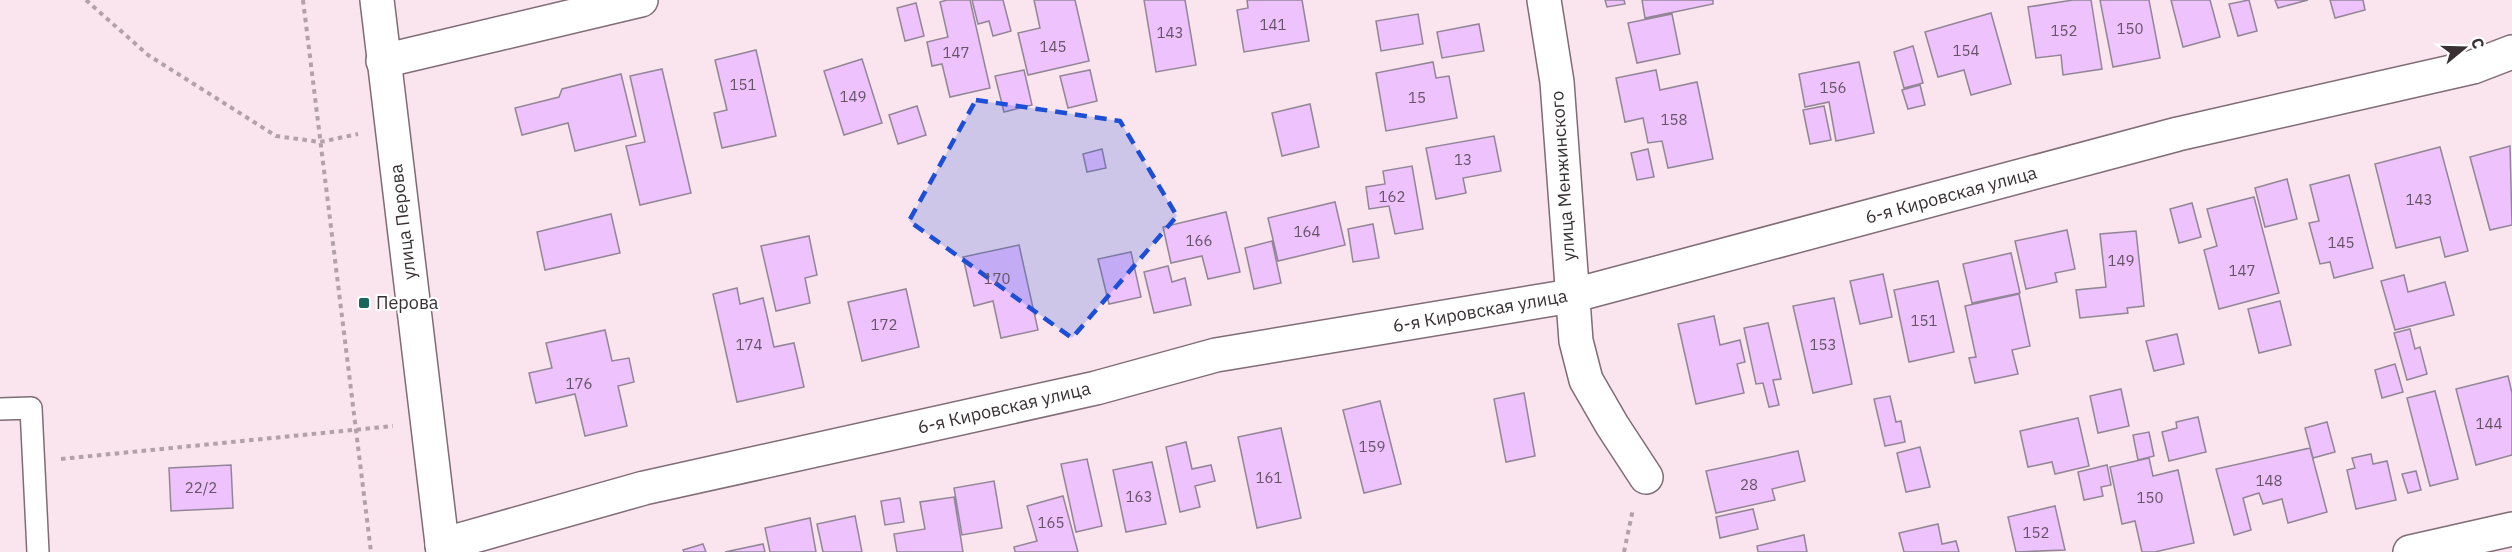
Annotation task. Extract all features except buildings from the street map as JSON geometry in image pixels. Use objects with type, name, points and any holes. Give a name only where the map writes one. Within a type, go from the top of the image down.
[{"type":"street","name":"улица Перова","points":[[377,0],[442,549]]},
{"type":"street","points":[[383,61],[641,0]]},
{"type":"street","name":"улица Менжинского","points":[[1544,0],[1557,82],[1576,341],[1586,380],[1646,477]]},
{"type":"street","name":"6-я Кировская улица","points":[[442,549],[644,488],[1096,388],[1216,355],[1571,296],[2178,134],[2473,67],[2512,52]]},
{"type":"street","points":[[2410,552],[2512,529]]},
{"type":"lane","points":[[0,409],[31,408],[38,552]]},
{"type":"path","points":[[86,0],[147,55],[276,136],[320,142],[392,126]]},
{"type":"path","points":[[303,0],[371,552]]},
{"type":"path","points":[[34,462],[427,423]]},
{"type":"path","points":[[1624,552],[1631,515],[1646,477]]},
{"type":"highlighted area","points":[[976,100],[1120,121],[1177,216],[1072,338],[909,221]]},
{"type":"place","name":"Перова","points":[[364,303]]}]
